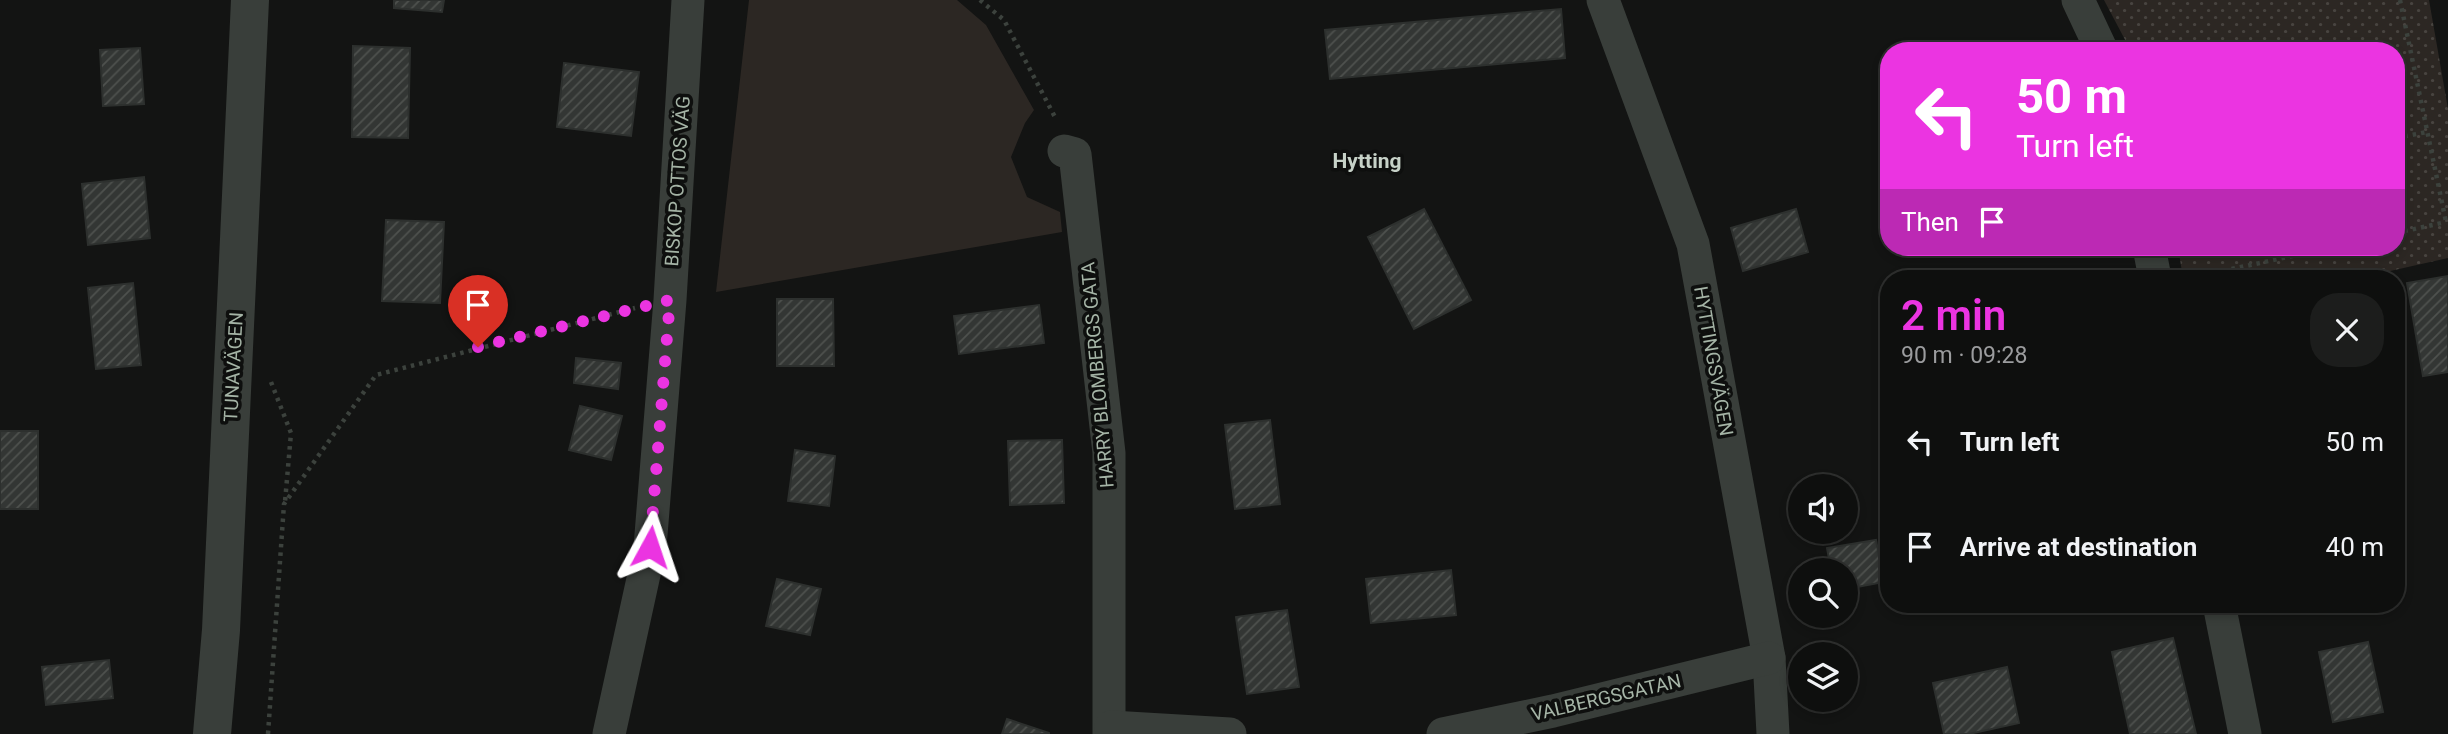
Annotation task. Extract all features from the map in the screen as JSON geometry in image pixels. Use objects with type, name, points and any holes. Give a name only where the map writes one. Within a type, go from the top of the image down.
[{"type":"street","name":"TUNAVÄGEN","points":[[212,734],[221,630],[250,0]]},
{"type":"street","name":"BISKOP OTTOS VÄG","points":[[609,734],[650,547],[670,300],[688,0]]},
{"type":"street","name":"HYTTINGSVÄGEN","points":[[1603,0],[1693,244],[1769,658],[1773,734]]},
{"type":"street","points":[[2078,0],[2098,42]]},
{"type":"street","name":"HARRY BLOMBERGS GATA","points":[[1070,152],[1109,453],[1110,730]]},
{"type":"street","points":[[2221,613],[2245,734]]},
{"type":"street","name":"VALBERGSGATAN","points":[[1443,734],[1553,711],[1769,658]]},
{"type":"street","points":[[1110,730],[1230,734]]},
{"type":"path","points":[[980,0],[1004,20],[1070,152]]},
{"type":"path","points":[[2400,0],[2447,222],[2405,231]]},
{"type":"path","points":[[2405,136],[2427,132]]},
{"type":"path","points":[[2227,270],[2292,256]]},
{"type":"path","points":[[284,504],[376,375],[670,300]]},
{"type":"path","points":[[268,373],[291,433],[268,734]]},
{"type":"shaded area","points":[[749,0],[957,0],[986,25],[1034,110],[1025,123],[1011,157],[1027,197],[1060,212],[1062,232],[716,292]]},
{"type":"shaded area","points":[[2104,0],[2429,0],[2448,109],[2448,258],[2395,270],[2182,270],[2179,256],[2405,256],[2405,42],[2126,42]]},
{"type":"building","points":[[394,0],[444,0],[442,12],[394,8]]},
{"type":"building","points":[[1561,9],[1565,58],[1330,79],[1325,30]]},
{"type":"building","points":[[353,46],[410,48],[408,138],[352,137]]},
{"type":"building","points":[[140,48],[144,104],[103,106],[100,50]]},
{"type":"building","points":[[564,63],[639,72],[631,136],[557,127]]},
{"type":"building","points":[[144,177],[150,238],[88,245],[82,184]]},
{"type":"building","points":[[1424,209],[1471,300],[1414,329],[1368,237]]},
{"type":"building","points":[[1796,209],[1808,252],[1743,271],[1731,228]]},
{"type":"building","points":[[386,220],[444,222],[440,303],[382,301]]},
{"type":"building","points":[[2448,276],[2448,372],[2423,376],[2407,283]]},
{"type":"building","points":[[133,283],[141,365],[96,369],[88,288]]},
{"type":"building","points":[[777,299],[833,299],[834,366],[777,366]]},
{"type":"building","points":[[1039,305],[1044,343],[959,354],[954,316]]},
{"type":"building","points":[[576,358],[621,363],[618,389],[574,383]]},
{"type":"building","points":[[580,406],[622,416],[611,460],[569,450]]},
{"type":"building","points":[[1270,420],[1280,504],[1235,509],[1225,425]]},
{"type":"building","points":[[0,431],[38,431],[38,509],[0,509]]},
{"type":"building","points":[[1062,440],[1064,503],[1010,505],[1008,441]]},
{"type":"building","points":[[795,450],[835,456],[829,506],[788,501]]},
{"type":"building","points":[[1876,540],[1880,583],[1858,587],[1858,558],[1829,558],[1827,548]]},
{"type":"building","points":[[1451,570],[1456,615],[1371,623],[1366,579]]},
{"type":"building","points":[[777,579],[821,589],[810,635],[766,626]]},
{"type":"building","points":[[1287,610],[1299,687],[1247,694],[1236,617]]},
{"type":"building","points":[[2173,638],[2196,734],[2130,734],[2112,652]]},
{"type":"building","points":[[2368,642],[2383,712],[2333,722],[2319,652]]},
{"type":"building","points":[[109,660],[113,698],[46,705],[42,667]]},
{"type":"building","points":[[2007,667],[2019,723],[1969,734],[1944,734],[1933,683]]},
{"type":"building","points":[[1007,719],[1049,733],[1049,734],[1002,734]]},
{"type":"district","name":"Hytting","points":[[1367,161]]},
{"type":"route","points":[[478,347],[670,300],[650,547]]}]
